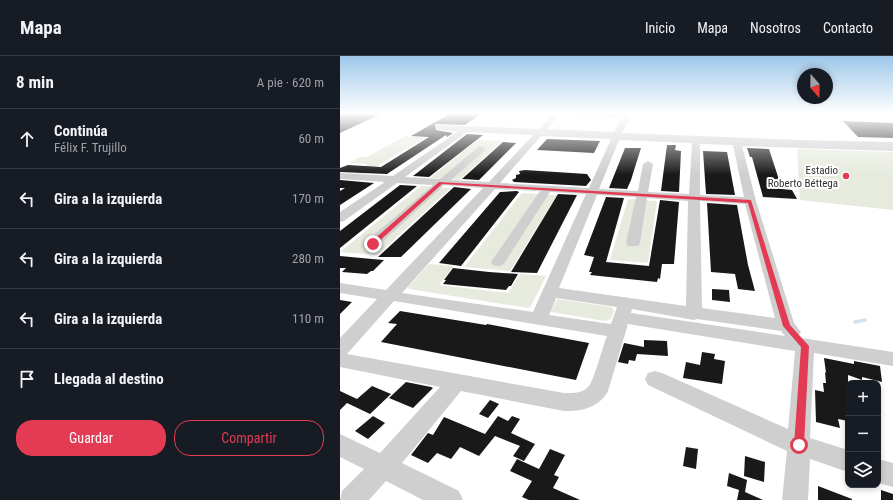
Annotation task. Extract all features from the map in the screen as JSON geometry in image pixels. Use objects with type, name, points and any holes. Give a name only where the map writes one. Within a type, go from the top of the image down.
[{"type":"street","points":[[340,218],[460,134]]},
{"type":"street","points":[[340,350],[537,134]]},
{"type":"street","points":[[572,134],[893,148]]},
{"type":"street","points":[[539,318],[616,136]]},
{"type":"street","points":[[694,314],[694,198],[696,140]]},
{"type":"street","points":[[736,141],[750,201],[786,326],[805,346],[795,500]]},
{"type":"street","points":[[800,144],[893,145]]},
{"type":"street","points":[[373,244],[481,149]]},
{"type":"street","points":[[633,243],[648,164]]},
{"type":"street","points":[[340,176],[593,193],[750,201]]},
{"type":"street","points":[[498,262],[546,190]]},
{"type":"street","points":[[340,288],[539,318],[694,314],[786,326]]},
{"type":"street","points":[[550,292],[622,317],[893,359]]},
{"type":"street","points":[[340,360],[564,402],[577,403],[587,400],[598,390],[622,317]]},
{"type":"street","points":[[655,380],[799,445],[845,460]]},
{"type":"street","points":[[351,500],[384,466],[457,382]]},
{"type":"street","points":[[340,445],[450,500]]},
{"type":"street","points":[[881,472],[893,475]]},
{"type":"shaded area","points":[[405,136],[426,137],[364,174],[354,173],[368,164],[349,163],[360,157],[367,157]]},
{"type":"shaded area","points":[[478,140],[502,141],[459,180],[430,178]]},
{"type":"shaded area","name":"Estadio Roberto Béttega","points":[[797,149],[893,152],[893,210],[800,200]]},
{"type":"shaded area","points":[[421,186],[451,188],[377,255],[340,252]]},
{"type":"shaded area","points":[[522,193],[557,195],[510,271],[464,267]]},
{"type":"shaded area","points":[[628,199],[657,201],[648,263],[610,260]]},
{"type":"shaded area","points":[[429,264],[454,266],[439,285],[508,293],[520,274],[546,276],[531,306],[528,308],[409,289],[408,287]]},
{"type":"shaded area","points":[[557,299],[611,307],[614,310],[611,319],[605,321],[551,312]]},
{"type":"building","points":[[415,134],[452,134],[447,137],[446,135],[387,174],[340,172],[340,168],[348,165],[381,167],[429,137],[411,136]]},
{"type":"building","points":[[467,134],[483,135],[429,177],[413,176]]},
{"type":"building","points":[[855,134],[893,134],[893,138],[858,137]]},
{"type":"building","points":[[547,139],[600,141],[594,153],[537,150]]},
{"type":"building","points":[[503,142],[516,143],[479,180],[462,179]]},
{"type":"building","points":[[667,145],[676,145],[675,150],[681,151],[679,192],[661,191]]},
{"type":"building","points":[[625,148],[641,148],[631,180],[627,189],[609,188]]},
{"type":"building","points":[[747,148],[769,149],[782,189],[792,190],[797,199],[763,197],[752,157],[750,157]]},
{"type":"building","points":[[703,151],[727,152],[735,195],[706,194]]},
{"type":"building","points":[[525,170],[587,174],[591,180],[586,186],[514,182],[512,180],[516,178],[516,175],[520,174],[519,171]]},
{"type":"building","points":[[340,180],[374,183],[340,205],[340,191],[345,188],[340,188]]},
{"type":"building","points":[[400,185],[417,186],[340,248],[340,231]]},
{"type":"building","points":[[454,187],[471,189],[401,257],[378,257]]},
{"type":"building","points":[[500,192],[519,192],[461,266],[439,263]]},
{"type":"building","points":[[558,194],[577,195],[537,273],[511,272]]},
{"type":"building","points":[[606,197],[624,198],[606,262],[649,266],[660,200],[679,202],[674,264],[662,264],[660,279],[658,278],[657,282],[590,275],[592,272],[589,272],[594,257],[584,255]]},
{"type":"building","points":[[707,203],[737,205],[748,265],[755,291],[738,289],[735,274],[711,272]]},
{"type":"building","points":[[340,256],[384,260],[373,271],[367,274],[342,272],[346,268],[340,268]]},
{"type":"building","points":[[453,268],[518,274],[511,286],[509,286],[506,290],[443,284],[446,280],[444,280]]},
{"type":"building","points":[[712,289],[729,290],[730,302],[712,300]]},
{"type":"building","points":[[340,300],[352,302],[340,314]]},
{"type":"building","points":[[400,311],[487,324],[589,343],[576,380],[381,342],[397,324],[388,323]]},
{"type":"building","points":[[644,340],[667,341],[668,356],[637,354],[635,361],[629,360],[628,364],[618,362],[624,343],[644,347]]},
{"type":"building","points":[[702,352],[715,354],[714,359],[725,361],[722,384],[683,378],[686,362],[700,365]]},
{"type":"building","points":[[824,358],[854,364],[854,361],[880,366],[882,382],[881,380],[862,377],[862,380],[848,375],[848,380],[845,380],[845,420],[838,419],[840,428],[816,422],[815,390],[824,392],[823,383],[826,383],[825,372],[826,373]]},
{"type":"building","points":[[406,382],[433,388],[413,408],[389,398]]},
{"type":"building","points":[[372,386],[391,394],[370,414],[347,403],[340,410],[340,391],[357,399]]},
{"type":"building","points":[[490,400],[499,404],[488,418],[479,414]]},
{"type":"building","points":[[373,416],[385,423],[368,439],[355,431]]},
{"type":"building","points":[[498,416],[508,421],[512,416],[520,419],[511,433],[535,444],[524,461],[513,456],[520,446],[495,436],[479,456],[460,447],[451,459],[437,453],[428,463],[411,455],[428,433],[433,435],[444,417],[485,434]]},
{"type":"building","points":[[686,447],[698,449],[696,469],[683,466]]},
{"type":"building","points":[[550,449],[565,455],[554,475],[559,477],[553,488],[580,500],[529,500],[522,497],[532,481],[510,471],[517,459],[539,469]]},
{"type":"building","points":[[745,456],[765,462],[764,482],[744,476]]},
{"type":"building","points":[[729,473],[747,480],[745,492],[763,500],[737,500],[739,490],[727,486]]},
{"type":"building","points":[[818,486],[852,499],[852,500],[818,500]]},
{"type":"building","points":[[881,490],[893,494],[893,500],[881,500]]},
{"type":"waterway","points":[[855,322],[865,320]]},
{"type":"place","name":"Estadio Roberto Béttega","points":[[846,176]]},
{"type":"route","points":[[373,244],[441,183],[750,201],[786,326],[805,346],[799,445]]}]
